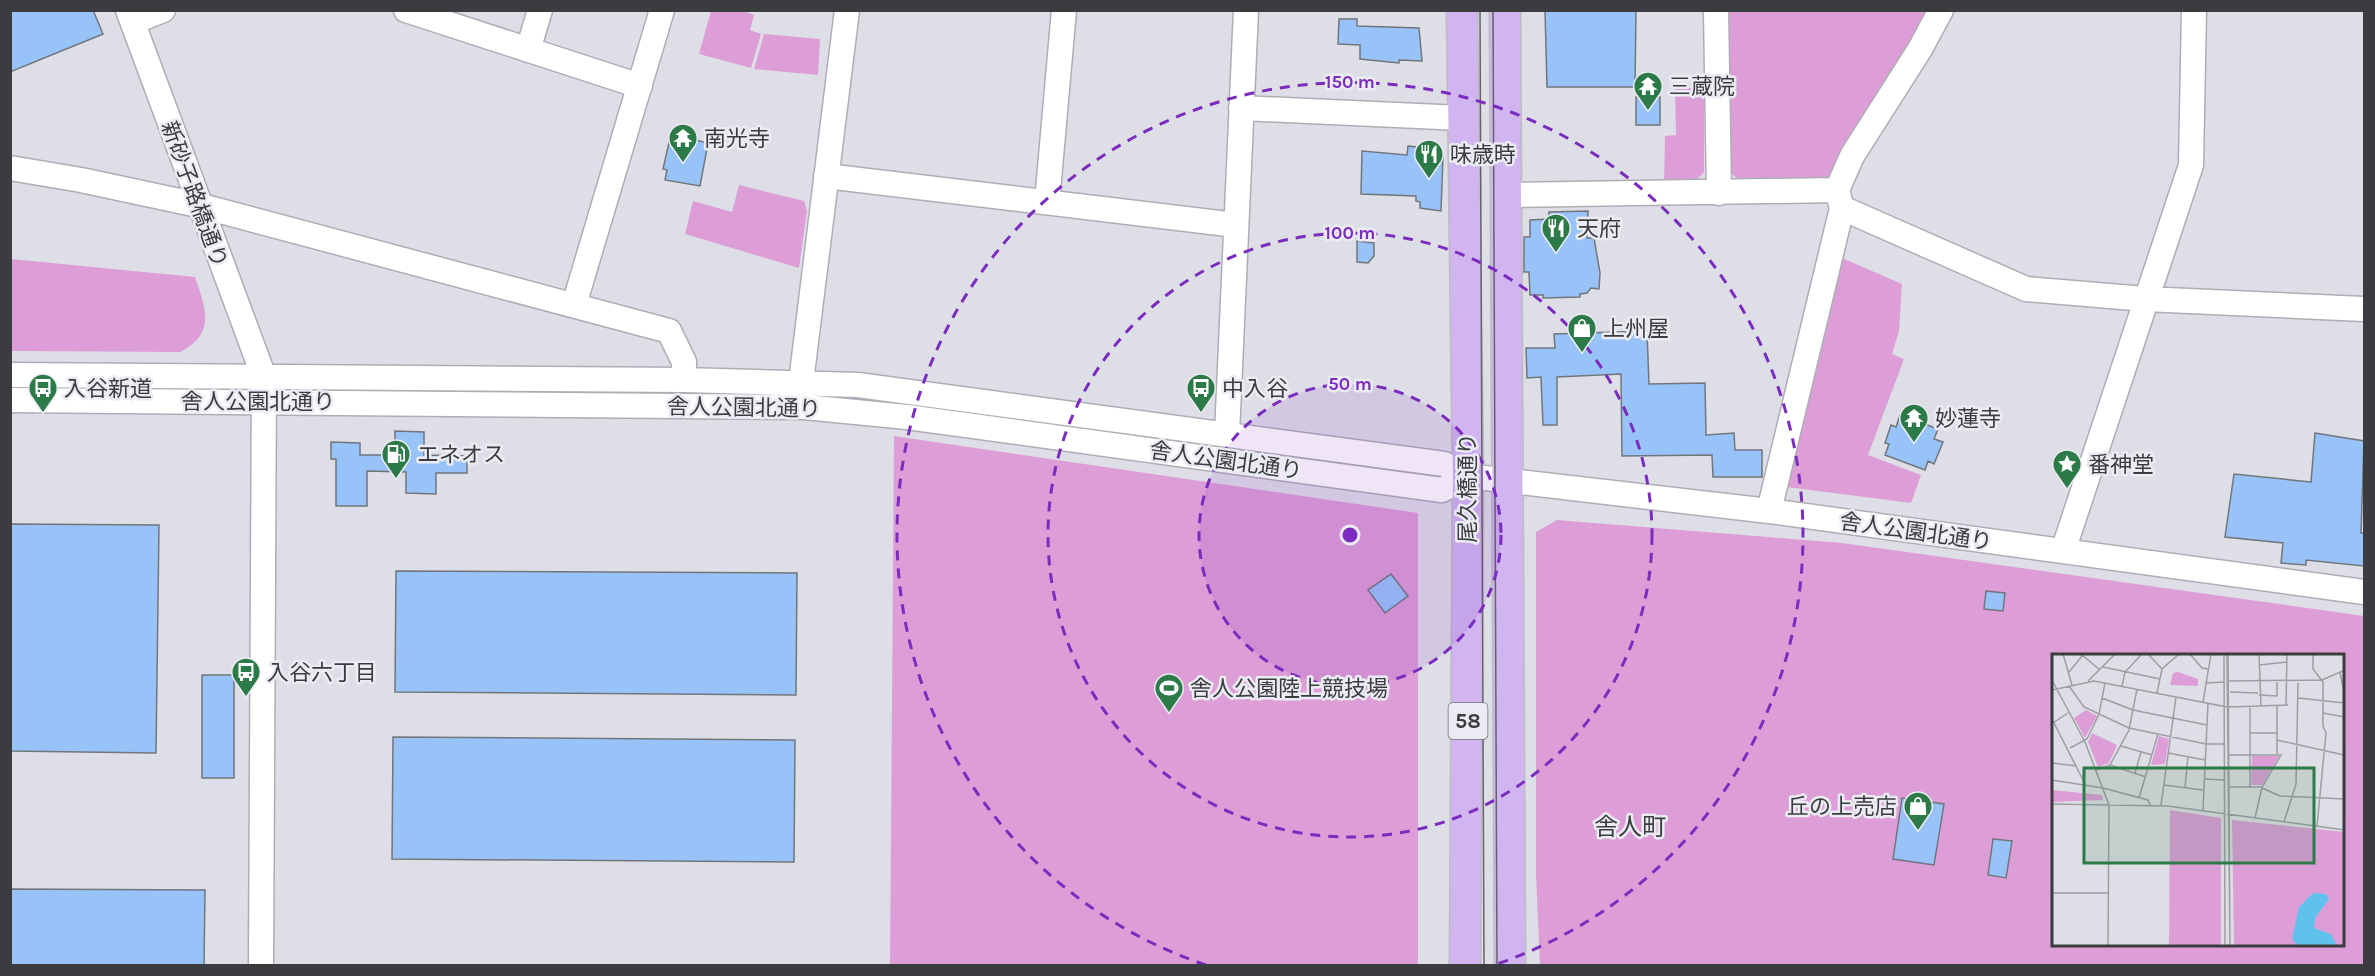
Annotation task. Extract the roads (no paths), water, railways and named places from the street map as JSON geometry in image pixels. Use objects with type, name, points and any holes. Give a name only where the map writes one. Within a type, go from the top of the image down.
[{"type":"main road","name":"尾久橋通り","points":[[1462,10],[1468,476],[1465,966]]},
{"type":"main road","name":"尾久橋通り","points":[[1505,10],[1510,966]]},
{"type":"street","points":[[130,16],[163,10]]},
{"type":"street","points":[[406,10],[640,86]]},
{"type":"street","points":[[528,50],[540,10]]},
{"type":"street","points":[[574,305],[662,10]]},
{"type":"street","points":[[801,382],[848,10]]},
{"type":"street","points":[[1047,202],[1064,10]]},
{"type":"street","points":[[1227,434],[1246,10]]},
{"type":"street","points":[[1716,10],[1719,193]]},
{"type":"street","points":[[1769,511],[1839,199],[1852,156],[1920,49],[1941,10]]},
{"type":"street","points":[[2063,551],[2191,165],[2194,10]]},
{"type":"street","name":"新砂子路橋通り","points":[[130,16],[198,206],[264,377]]},
{"type":"street","points":[[1241,108],[1462,118]]},
{"type":"street","points":[[13,163],[198,206],[669,331],[684,362],[684,380]]},
{"type":"street","points":[[826,176],[1236,225]]},
{"type":"street","points":[[1507,195],[1719,193],[1839,199],[2026,289],[2145,299],[2364,309]]},
{"type":"street","name":"舎人公園北通り","points":[[10,375],[801,382],[924,393],[1444,464],[1468,476],[1769,511],[2364,592]]},
{"type":"street","points":[[261,966],[264,377]]},
{"type":"street","name":"舎人公園北通り","points":[[10,400],[804,407],[930,420],[1442,490],[1468,476]]},
{"type":"tram line","points":[[1480,10],[1484,966]]},
{"type":"tram line","points":[[1493,10],[1497,966]]},
{"type":"place","name":"三蔵院","points":[[1648,112]]},
{"type":"place","name":"南光寺","points":[[683,164]]},
{"type":"place","name":"味歳時","points":[[1429,180]]},
{"type":"place","name":"天府","points":[[1556,254]]},
{"type":"place","name":"上州屋","points":[[1582,354]]},
{"type":"place","name":"入谷新道","points":[[43,414]]},
{"type":"place","name":"中入谷","points":[[1201,414]]},
{"type":"place","name":"妙蓮寺","points":[[1914,444]]},
{"type":"place","name":"エネオス","points":[[396,480]]},
{"type":"place","name":"番神堂","points":[[2067,490]]},
{"type":"place","name":"入谷六丁目","points":[[246,698]]},
{"type":"place","name":"舎人公園陸上競技場","points":[[1169,714]]},
{"type":"place","name":"丘の上売店","points":[[1918,832]]},
{"type":"district","name":"舎人町","points":[[1630,827]]}]
